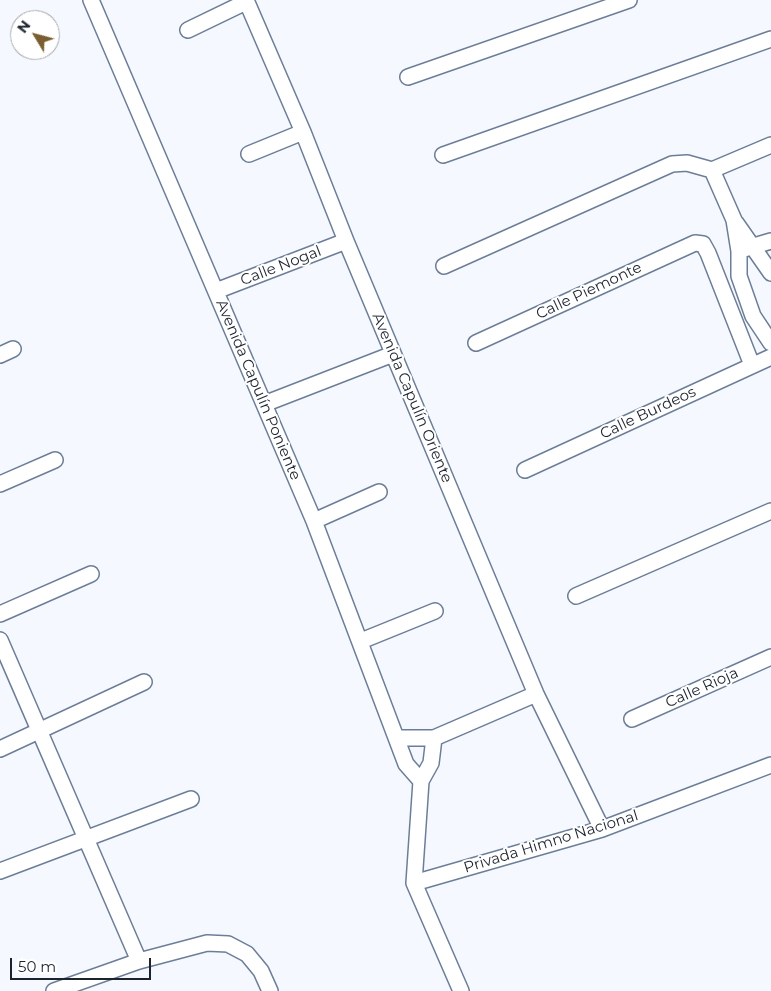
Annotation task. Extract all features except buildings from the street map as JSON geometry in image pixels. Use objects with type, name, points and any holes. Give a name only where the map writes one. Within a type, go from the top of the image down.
[{"type":"street","name":"Avenida Capulín Poniente","points":[[90,0],[314,521],[406,764],[421,781]]},
{"type":"street","points":[[408,77],[629,0]]},
{"type":"street","points":[[188,30],[246,1]]},
{"type":"street","name":"Avenida Capulín Oriente","points":[[246,1],[303,132],[346,241],[536,694],[602,829]]},
{"type":"street","points":[[443,154],[771,39]]},
{"type":"street","points":[[248,154],[303,132]]},
{"type":"street","points":[[444,266],[672,164],[687,163],[712,170],[771,145]]},
{"type":"street","points":[[712,170],[746,248],[771,273]]},
{"type":"street","name":"Calle Nogal","points":[[216,291],[346,241]]},
{"type":"street","points":[[746,248],[771,241]]},
{"type":"street","name":"Calle Piemonte","points":[[476,343],[695,243],[703,244],[752,365]]},
{"type":"street","points":[[746,248],[739,276],[753,316],[771,343]]},
{"type":"street","points":[[264,404],[393,354]]},
{"type":"street","name":"Calle Burdeos","points":[[526,470],[771,357]]},
{"type":"street","points":[[0,484],[55,460]]},
{"type":"street","points":[[314,521],[379,492]]},
{"type":"street","points":[[576,596],[771,510]]},
{"type":"street","points":[[0,614],[91,574]]},
{"type":"street","points":[[361,641],[435,611]]},
{"type":"street","points":[[0,640],[139,961]]},
{"type":"street","name":"Calle Rioja","points":[[632,719],[771,657]]},
{"type":"street","points":[[0,749],[144,682]]},
{"type":"street","points":[[397,738],[434,738],[536,694]]},
{"type":"street","points":[[434,738],[431,763],[421,781],[414,883],[461,991]]},
{"type":"street","name":"Privada Himno Nacional","points":[[414,883],[602,829],[771,765]]},
{"type":"street","points":[[0,871],[191,799]]},
{"type":"street","points":[[54,991],[139,961],[207,943],[228,944],[247,954],[261,971],[270,991]]}]
